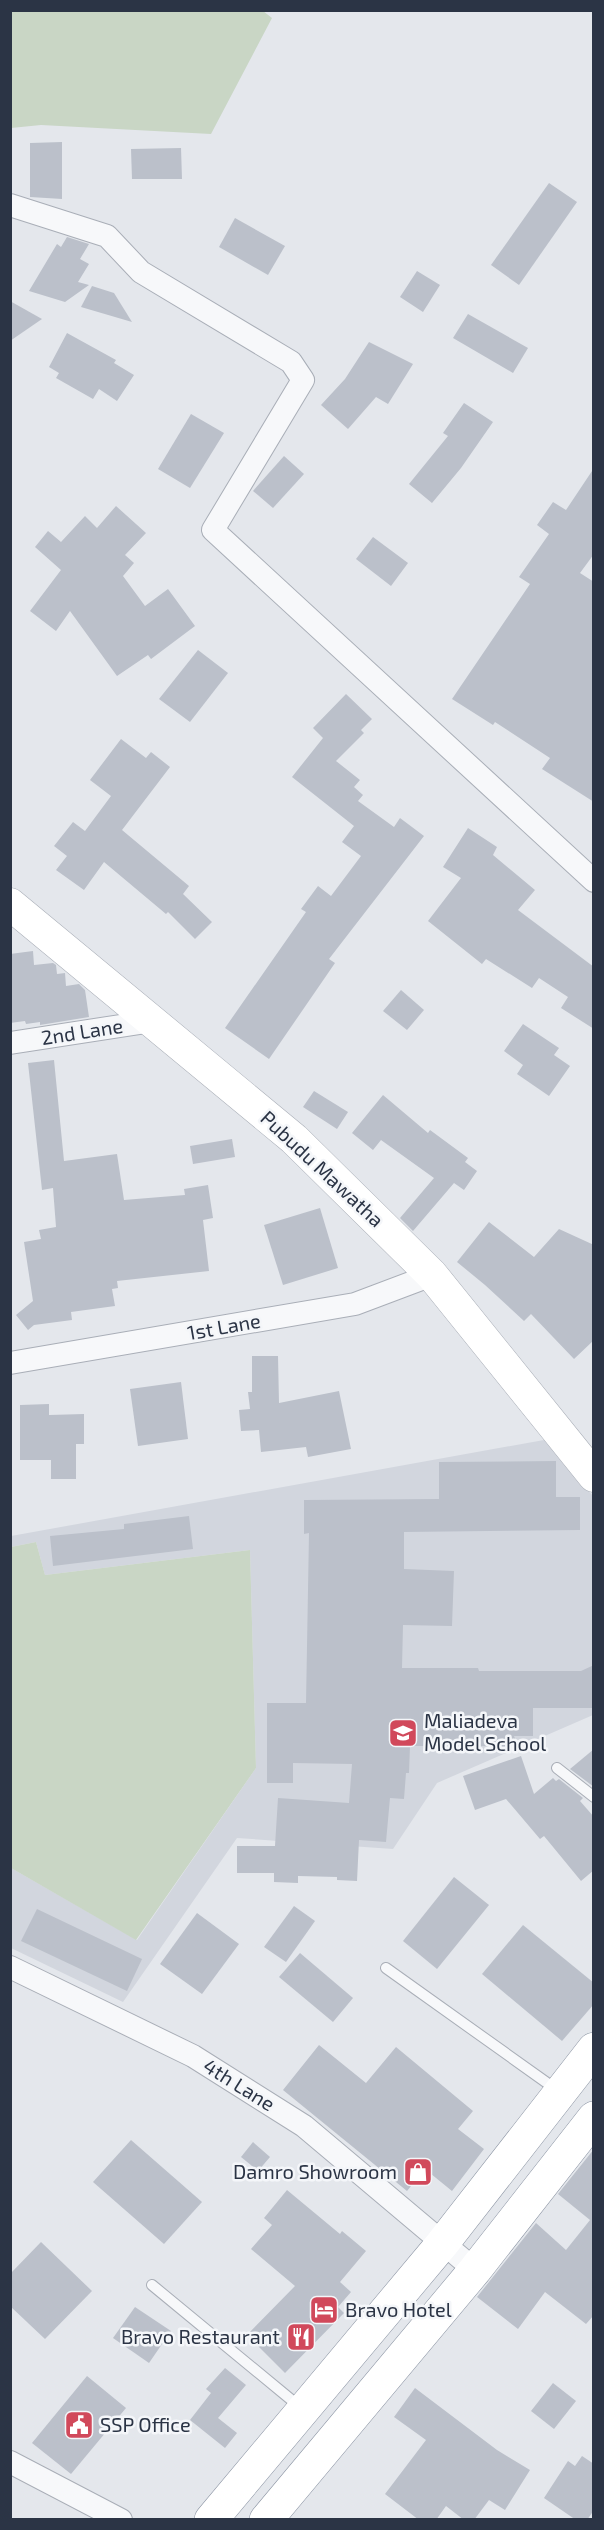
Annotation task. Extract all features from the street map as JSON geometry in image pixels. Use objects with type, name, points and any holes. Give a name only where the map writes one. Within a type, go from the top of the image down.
[{"type":"highway","points":[[211,2520],[442,2244],[594,2049]]},
{"type":"highway","points":[[266,2520],[475,2270],[594,2118]]},
{"type":"street","points":[[10,205],[107,236],[141,272],[291,362],[303,380],[213,530],[594,882]]},
{"type":"street","name":"Pubudu Mawatha","points":[[10,904],[294,1139],[432,1275],[594,1476]]},
{"type":"street","name":"2nd Lane","points":[[10,1043],[153,1021]]},
{"type":"street","name":"1st Lane","points":[[10,1363],[355,1304],[432,1275]]},
{"type":"street","name":"4th Lane","points":[[10,1967],[193,2056],[304,2126],[475,2270]]},
{"type":"street","points":[[10,2462],[121,2520]]},
{"type":"lane","points":[[557,1768],[594,1797]]},
{"type":"lane","points":[[386,1968],[559,2091]]},
{"type":"lane","points":[[152,2285],[303,2410]]},
{"type":"shaded area","name":"Maliadeva Model School","points":[[544,1440],[593,1496],[593,1715],[437,1783],[393,1849],[237,1838],[123,2002],[11,1948],[11,1868],[137,1940],[256,1768],[250,1550],[45,1575],[36,1542],[11,1547],[11,1536]]},
{"type":"green space","points":[[11,11],[263,11],[272,18],[211,134],[41,125],[11,128]]},
{"type":"green space","points":[[36,1542],[45,1575],[250,1550],[256,1768],[136,1940],[11,1868],[11,1547]]},
{"type":"building","points":[[62,142],[62,199],[30,197],[30,143]]},
{"type":"building","points":[[181,148],[182,179],[132,179],[131,149]]},
{"type":"building","points":[[549,183],[577,202],[519,285],[491,265]]},
{"type":"building","points":[[235,218],[285,246],[268,275],[219,247]]},
{"type":"building","points":[[67,237],[89,244],[80,259],[89,264],[78,282],[89,285],[65,302],[29,291],[57,244],[61,247]]},
{"type":"building","points":[[417,271],[440,285],[423,312],[400,297]]},
{"type":"building","points":[[92,286],[114,293],[132,322],[81,307]]},
{"type":"building","points":[[10,301],[42,319],[10,341]]},
{"type":"building","points":[[468,314],[528,348],[513,373],[453,338]]},
{"type":"building","points":[[67,333],[116,360],[114,363],[134,375],[117,401],[99,389],[93,399],[56,378],[59,373],[49,367]]},
{"type":"building","points":[[369,342],[413,364],[388,404],[376,397],[348,429],[321,405],[345,379]]},
{"type":"building","points":[[464,403],[493,422],[461,468],[432,503],[409,484],[448,436],[443,433]]},
{"type":"building","points":[[191,414],[224,433],[190,488],[158,469]]},
{"type":"building","points":[[284,456],[304,474],[273,508],[253,491]]},
{"type":"building","points":[[594,468],[594,554],[580,573],[594,582],[594,802],[542,769],[550,758],[495,722],[493,725],[452,699],[530,584],[519,577],[549,534],[537,525],[553,502],[566,510]]},
{"type":"building","points":[[116,506],[146,533],[125,555],[134,563],[123,576],[145,606],[168,589],[195,626],[151,659],[148,655],[117,676],[70,611],[56,631],[30,611],[61,570],[35,547],[48,531],[61,542],[85,516],[97,528]]},
{"type":"building","points":[[373,537],[408,563],[391,586],[356,559]]},
{"type":"building","points":[[198,650],[228,673],[190,722],[159,699]]},
{"type":"building","points":[[346,694],[372,719],[361,730],[364,733],[336,761],[360,780],[354,787],[363,795],[358,801],[394,827],[400,818],[424,836],[329,959],[335,963],[269,1059],[225,1028],[306,912],[301,909],[318,886],[331,896],[361,856],[342,842],[354,826],[292,777],[323,738],[313,728]]},
{"type":"building","points":[[121,739],[146,758],[151,752],[170,767],[122,830],[189,886],[183,894],[212,922],[195,939],[168,912],[166,914],[104,862],[84,890],[56,870],[67,856],[54,846],[73,822],[85,831],[111,796],[90,780]]},
{"type":"building","points":[[468,828],[497,847],[493,855],[535,890],[518,910],[594,967],[594,1029],[561,1008],[568,997],[539,978],[532,988],[486,959],[482,964],[428,921],[461,878],[443,867]]},
{"type":"building","points":[[33,951],[34,965],[53,963],[56,965],[57,974],[65,973],[66,986],[79,984],[85,990],[89,1017],[40,1025],[40,1022],[26,1024],[25,1021],[10,1023],[10,954]]},
{"type":"building","points":[[401,990],[424,1010],[407,1030],[383,1011]]},
{"type":"building","points":[[523,1024],[559,1048],[554,1055],[570,1066],[549,1096],[517,1074],[523,1065],[504,1051]]},
{"type":"building","points":[[54,1060],[64,1161],[117,1154],[124,1200],[185,1195],[184,1189],[208,1185],[213,1218],[203,1220],[209,1271],[117,1281],[118,1288],[112,1289],[115,1306],[71,1312],[72,1320],[34,1325],[28,1330],[16,1315],[33,1301],[24,1242],[41,1239],[39,1230],[56,1227],[53,1188],[42,1190],[28,1063]]},
{"type":"building","points":[[314,1091],[348,1112],[337,1129],[303,1107]]},
{"type":"building","points":[[383,1095],[428,1133],[430,1130],[468,1158],[465,1162],[477,1171],[464,1190],[454,1183],[413,1231],[400,1218],[434,1178],[381,1140],[373,1150],[352,1133]]},
{"type":"building","points":[[232,1139],[235,1157],[193,1164],[190,1146]]},
{"type":"building","points":[[320,1208],[338,1268],[283,1285],[264,1225]]},
{"type":"building","points":[[489,1222],[534,1257],[559,1229],[594,1245],[594,1340],[574,1359],[531,1314],[524,1321],[457,1262]]},
{"type":"building","points":[[252,1356],[278,1356],[279,1403],[339,1391],[351,1449],[308,1457],[306,1447],[261,1452],[259,1430],[241,1431],[239,1410],[250,1409],[248,1392],[252,1392]]},
{"type":"building","points":[[181,1382],[188,1439],[138,1446],[130,1389]]},
{"type":"building","points":[[49,1404],[49,1415],[84,1414],[84,1444],[76,1444],[76,1479],[51,1479],[51,1460],[20,1460],[20,1405]]},
{"type":"building","points":[[556,1461],[556,1497],[580,1497],[580,1530],[404,1532],[404,1569],[454,1571],[452,1626],[403,1625],[402,1668],[581,1671],[594,1665],[594,1708],[533,1708],[533,1736],[514,1736],[518,1746],[410,1746],[409,1773],[406,1773],[404,1799],[390,1798],[386,1842],[359,1840],[357,1881],[337,1880],[337,1877],[298,1876],[298,1883],[274,1882],[274,1873],[237,1873],[237,1846],[275,1846],[278,1798],[349,1803],[352,1764],[293,1763],[293,1783],[267,1783],[267,1703],[306,1703],[309,1533],[304,1534],[304,1500],[439,1499],[439,1462]]},
{"type":"building","points":[[189,1516],[193,1549],[53,1566],[50,1536],[124,1529],[124,1524]]},
{"type":"building","points":[[594,1749],[594,1787],[570,1769]]},
{"type":"building","points":[[521,1756],[534,1794],[553,1778],[556,1781],[559,1779],[583,1798],[580,1801],[594,1817],[594,1870],[581,1881],[544,1836],[540,1839],[506,1799],[475,1810],[463,1776]]},
{"type":"building","points":[[454,1877],[489,1905],[437,1969],[403,1941]]},
{"type":"building","points":[[294,1906],[315,1921],[286,1962],[264,1947]]},
{"type":"building","points":[[37,1909],[142,1959],[127,1991],[21,1941]]},
{"type":"building","points":[[197,1913],[239,1944],[202,1994],[160,1964]]},
{"type":"building","points":[[523,1925],[594,1983],[594,2004],[562,2041],[482,1974]]},
{"type":"building","points":[[300,1953],[353,1998],[333,2022],[279,1977]]},
{"type":"building","points":[[319,2045],[366,2083],[396,2047],[473,2111],[458,2129],[484,2149],[452,2191],[425,2169],[407,2191],[283,2090]]},
{"type":"building","points":[[131,2140],[202,2202],[164,2244],[93,2182]]},
{"type":"building","points":[[253,2142],[270,2157],[258,2171],[241,2157]]},
{"type":"building","points":[[594,2149],[594,2315],[586,2324],[545,2292],[518,2329],[477,2297],[536,2223],[566,2250],[590,2220],[558,2194]]},
{"type":"building","points":[[287,2190],[340,2234],[342,2231],[366,2251],[340,2282],[351,2292],[338,2307],[344,2313],[285,2373],[247,2335],[295,2286],[251,2249],[272,2225],[264,2218]]},
{"type":"building","points":[[41,2242],[92,2291],[45,2339],[10,2306],[10,2274]]},
{"type":"building","points":[[135,2307],[171,2331],[149,2363],[113,2338]]},
{"type":"building","points":[[225,2368],[246,2385],[218,2418],[237,2433],[225,2448],[190,2420],[211,2393],[206,2389]]},
{"type":"building","name":"SSP Office","points":[[87,2376],[126,2408],[71,2474],[32,2443]]},
{"type":"building","points":[[553,2383],[576,2401],[554,2429],[531,2411]]},
{"type":"building","points":[[415,2388],[497,2450],[530,2470],[505,2510],[489,2500],[474,2520],[464,2520],[446,2506],[436,2520],[419,2520],[385,2494],[426,2440],[394,2417]]},
{"type":"building","points":[[582,2456],[594,2464],[594,2510],[587,2520],[576,2520],[544,2498],[568,2461],[575,2466]]},
{"type":"place","name":"Maliadeva Model School","points":[[403,1733]]},
{"type":"place","name":"Damro Showroom","points":[[418,2172]]},
{"type":"place","name":"Bravo Hotel","points":[[324,2310]]},
{"type":"place","name":"Bravo Restaurant","points":[[301,2337]]},
{"type":"place","name":"SSP Office","points":[[79,2425]]}]
